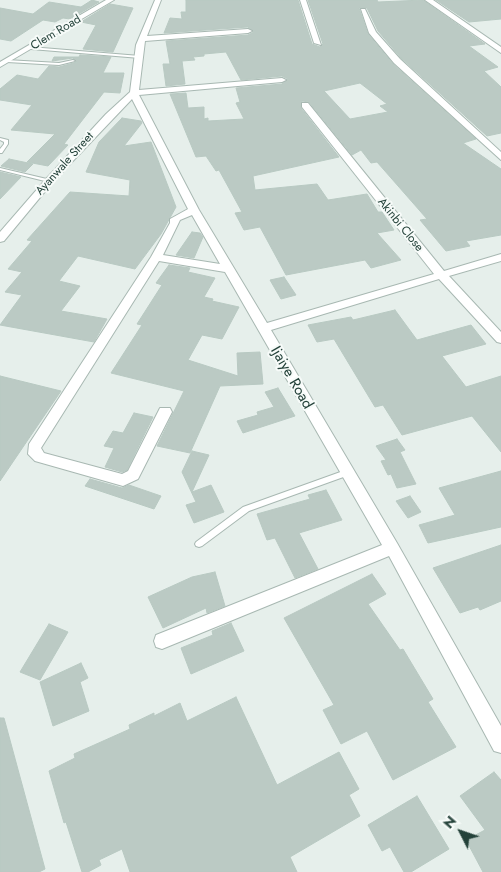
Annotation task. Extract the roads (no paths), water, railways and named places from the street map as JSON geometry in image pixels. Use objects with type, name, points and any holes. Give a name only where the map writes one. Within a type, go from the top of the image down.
[{"type":"street","name":"Clem Road","points":[[4,63],[111,0]]},
{"type":"street","points":[[158,0],[143,39],[134,93],[282,80]]},
{"type":"street","points":[[303,0],[318,43]]},
{"type":"street","points":[[428,0],[501,51]]},
{"type":"street","points":[[363,10],[373,33],[397,61],[501,158]]},
{"type":"street","points":[[143,39],[248,32]]},
{"type":"street","name":"Ayanwale Street","points":[[0,239],[109,116],[134,93]]},
{"type":"street","name":"Ijaiye Road","points":[[134,93],[143,116],[194,210],[346,473],[392,548],[501,744]]},
{"type":"street","name":"Akinbi Close","points":[[305,105],[396,221],[442,276],[501,339]]},
{"type":"street","points":[[165,412],[133,475],[123,480],[34,454],[34,448],[156,257],[175,224],[175,219],[194,210]]},
{"type":"street","points":[[156,257],[228,269]]},
{"type":"street","points":[[262,329],[501,257]]},
{"type":"street","points":[[162,641],[392,548]]},
{"type":"lane","points":[[31,48],[140,57]]},
{"type":"lane","points":[[84,57],[90,54]]},
{"type":"lane","points":[[4,63],[59,64],[73,61]]},
{"type":"lane","points":[[0,140],[6,141],[6,144],[0,152]]},
{"type":"lane","points":[[0,169],[50,181]]},
{"type":"lane","points":[[199,544],[246,509],[346,473]]}]
